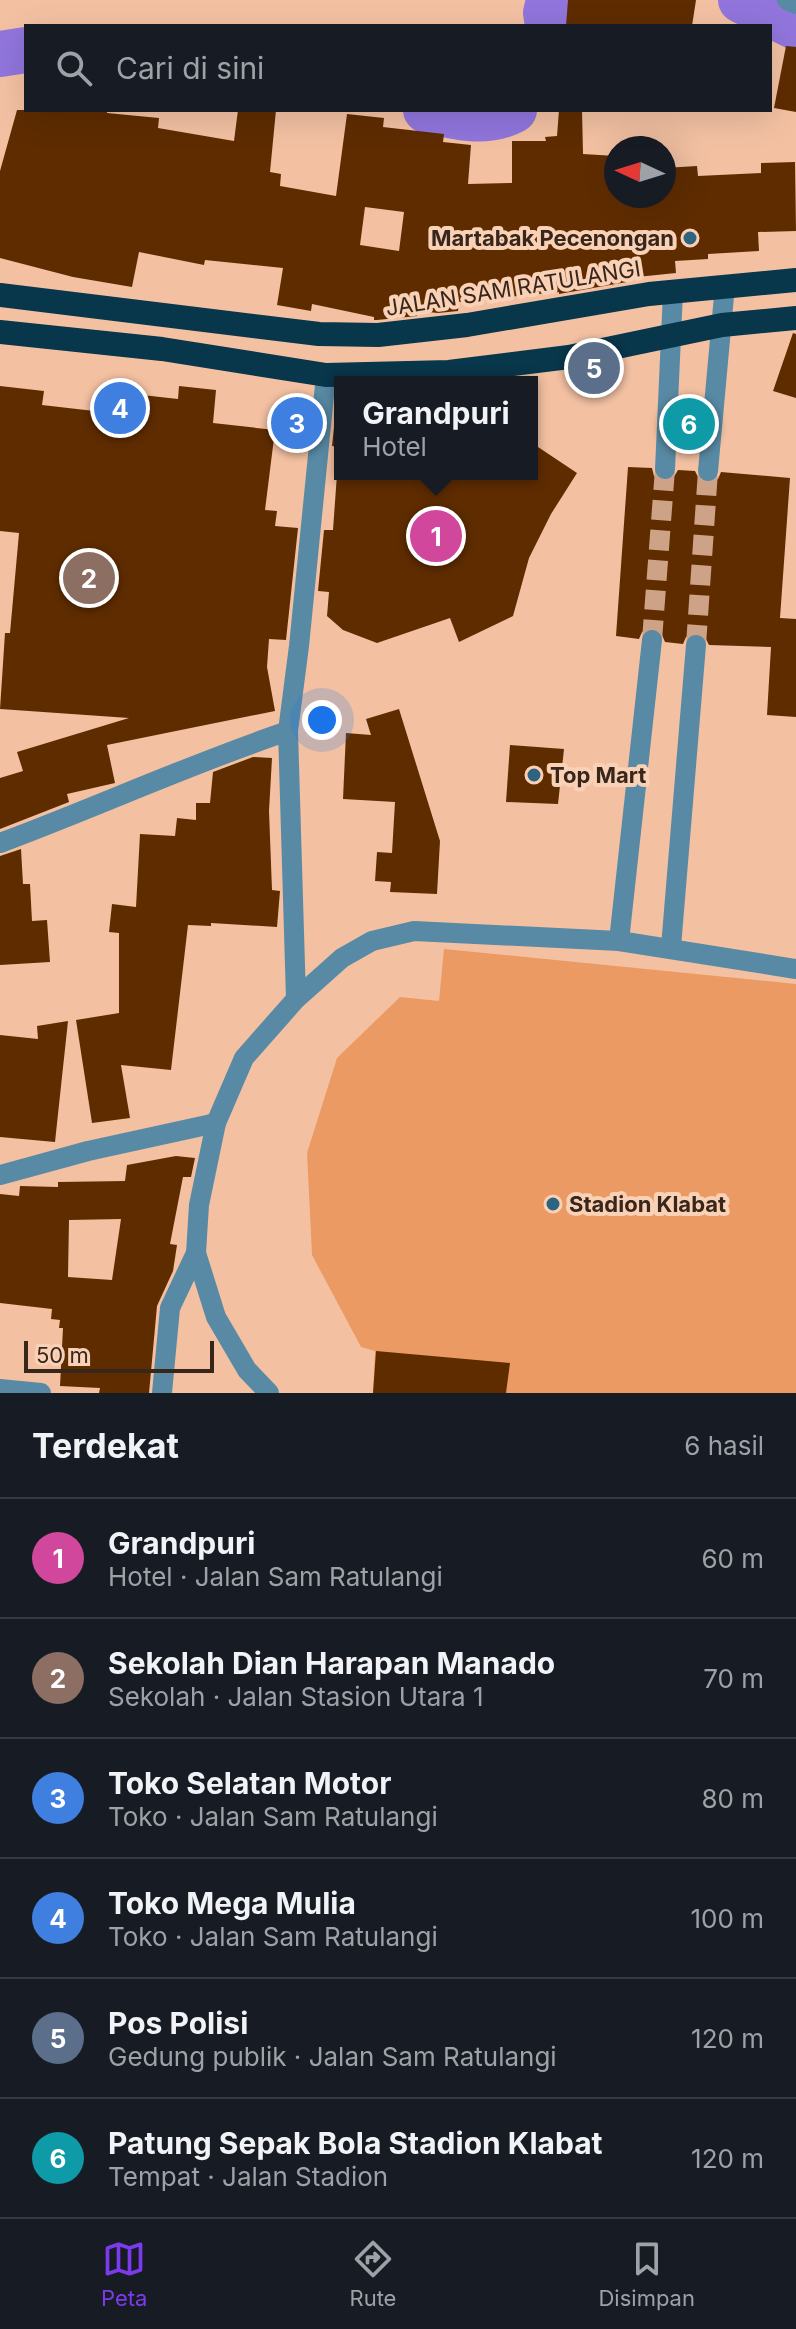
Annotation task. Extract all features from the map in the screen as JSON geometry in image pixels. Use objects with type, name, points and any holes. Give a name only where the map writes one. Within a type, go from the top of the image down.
[{"type":"highway","name":"JALAN SAM RATULANGI","points":[[0,295],[319,334],[378,335],[467,325],[725,285],[796,280]]},
{"type":"highway","points":[[0,332],[162,349],[326,375],[449,372],[569,357],[722,325],[796,318]]},
{"type":"street","points":[[787,0],[796,4]]},
{"type":"street","points":[[708,471],[725,285]]},
{"type":"street","points":[[665,469],[673,292]]},
{"type":"street","points":[[296,999],[288,731],[326,375]]},
{"type":"street","points":[[619,941],[652,640]]},
{"type":"street","points":[[671,947],[696,645]]},
{"type":"street","points":[[0,843],[99,806],[223,753],[288,731]]},
{"type":"street","points":[[269,1393],[247,1370],[216,1317],[196,1253],[199,1205],[216,1123],[244,1058],[296,999],[342,958],[372,941],[414,931],[619,941],[796,969]]},
{"type":"street","points":[[0,1175],[88,1151],[216,1123]]},
{"type":"street","points":[[162,1393],[170,1308],[196,1253]]},
{"type":"street","points":[[0,1389],[41,1393]]},
{"type":"shaded area","name":"Stadion Klabat","points":[[444,949],[796,984],[796,1393],[373,1393],[375,1351],[361,1347],[312,1255],[307,1153],[337,1058],[400,997],[439,1001]]},
{"type":"building","points":[[568,0],[696,0],[692,24],[566,24]]},
{"type":"building","points":[[786,46],[796,47],[796,112],[774,108]]},
{"type":"building","points":[[17,110],[107,112],[159,118],[158,128],[234,141],[238,112],[276,112],[270,172],[281,174],[280,186],[336,196],[347,114],[384,118],[383,127],[444,134],[443,142],[471,145],[468,184],[512,183],[512,141],[546,141],[545,137],[557,136],[559,112],[582,112],[583,154],[604,155],[604,208],[676,208],[676,167],[697,166],[698,176],[761,173],[761,163],[795,162],[796,231],[758,232],[759,251],[708,254],[708,259],[675,261],[676,273],[627,278],[627,282],[559,294],[459,302],[458,311],[418,311],[417,316],[374,320],[374,317],[312,304],[311,311],[277,305],[283,268],[205,260],[204,265],[139,252],[132,287],[73,277],[0,258],[0,171]],"holes":[[[365,207],[404,212],[399,251],[360,245]]]},
{"type":"building","points":[[793,333],[796,334],[796,398],[773,391]]},
{"type":"building","points":[[0,386],[44,391],[42,405],[103,412],[106,391],[178,399],[179,386],[216,390],[213,423],[275,430],[265,510],[277,511],[275,526],[298,528],[286,640],[269,639],[267,667],[275,711],[107,745],[115,783],[67,794],[69,802],[0,829],[0,778],[23,771],[17,752],[129,718],[0,709],[5,633],[10,633],[19,533],[0,531]]},
{"type":"building","points":[[286,402],[310,405],[306,443],[282,440]]},
{"type":"building","points":[[538,447],[577,473],[551,514],[529,558],[513,616],[459,642],[450,618],[377,643],[343,630],[327,616],[329,592],[318,591],[324,530],[333,530],[337,480],[538,480]]},
{"type":"building","points":[[628,467],[652,468],[654,476],[664,482],[672,480],[678,470],[695,471],[700,481],[708,484],[718,479],[721,472],[790,478],[780,618],[796,619],[796,717],[767,715],[771,647],[709,645],[704,635],[696,632],[686,637],[683,644],[665,642],[660,630],[653,627],[642,632],[639,639],[616,636]]},
{"type":"building","points":[[399,709],[440,841],[437,894],[390,892],[391,882],[375,881],[377,852],[392,853],[395,802],[343,799],[346,733],[371,735],[366,719]]},
{"type":"building","name":"Top Mart","points":[[510,745],[564,749],[558,804],[506,802]]},
{"type":"building","points":[[253,757],[272,758],[269,811],[272,890],[280,891],[277,927],[211,923],[211,926],[188,925],[171,1070],[121,1065],[130,1118],[92,1123],[76,1020],[119,1013],[119,933],[109,932],[112,904],[136,907],[140,834],[175,836],[177,818],[196,820],[196,803],[210,803],[213,772]]},
{"type":"building","points":[[21,849],[23,884],[30,884],[32,921],[47,920],[50,962],[0,965],[0,856]]},
{"type":"building","points":[[68,1021],[55,1142],[0,1137],[0,1035],[38,1039],[37,1026]]},
{"type":"building","points":[[176,1156],[195,1158],[191,1177],[183,1177],[170,1244],[177,1245],[173,1271],[157,1306],[149,1393],[99,1393],[100,1388],[60,1386],[63,1328],[59,1328],[60,1320],[51,1319],[52,1309],[0,1303],[0,1194],[19,1196],[20,1186],[58,1187],[58,1182],[125,1181],[127,1165]],"holes":[[[121,1219],[112,1280],[68,1277],[69,1220]]]},
{"type":"building","points":[[376,1351],[510,1363],[506,1393],[373,1393]]},
{"type":"waterway","points":[[548,24],[549,0]]},
{"type":"waterway","points":[[741,0],[796,27]]},
{"type":"waterway","points":[[0,54],[24,50]]},
{"type":"waterway","points":[[435,112],[482,118],[510,112]]},
{"type":"tunnel","points":[[652,640],[665,469]]},
{"type":"tunnel","points":[[696,645],[708,471]]},
{"type":"place","name":"Martabak Pecenongan","points":[[690,238]]},
{"type":"place","name":"Pos Polisi","points":[[594,368]]},
{"type":"place","name":"Toko Mega Mulia","points":[[120,408]]},
{"type":"place","name":"Toko Selatan Motor","points":[[297,423]]},
{"type":"place","name":"Patung Sepak Bola Stadion Klabat","points":[[689,424]]},
{"type":"place","name":"Grandpuri","points":[[436,536]]},
{"type":"place","name":"Sekolah Dian Harapan Manado","points":[[89,578]]},
{"type":"place","name":"Top Mart","points":[[534,775]]},
{"type":"place","name":"Stadion Klabat","points":[[553,1204]]}]
